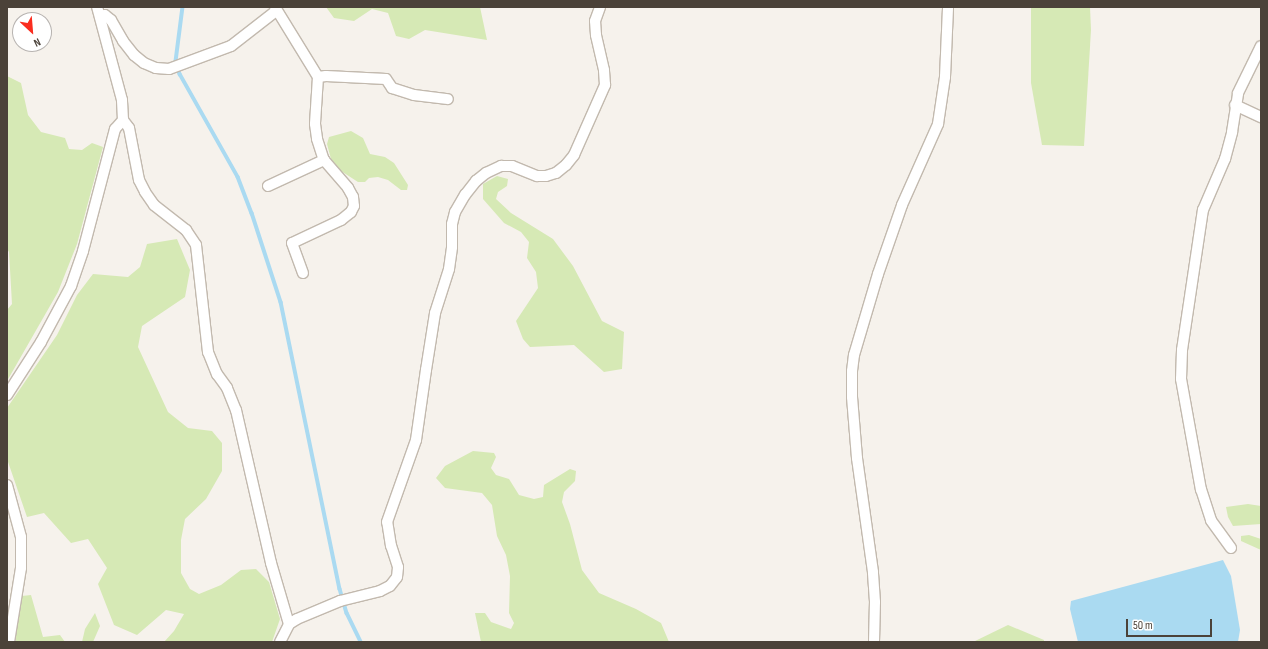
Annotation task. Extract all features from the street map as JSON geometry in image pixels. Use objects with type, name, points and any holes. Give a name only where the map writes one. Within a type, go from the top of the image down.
[{"type":"street","points":[[289,624],[297,619],[344,600],[380,591],[390,586],[397,577],[398,567],[391,546],[387,522],[416,440],[427,362],[436,313],[448,269],[452,247],[452,224],[455,212],[465,195],[476,181],[486,173],[501,166],[512,166],[537,176],[556,173],[566,165],[574,155],[605,85],[604,70],[596,34],[595,21],[600,7]]},
{"type":"street","points":[[874,642],[875,602],[873,572],[857,458],[852,397],[852,371],[854,355],[878,274],[902,205],[938,124],[945,77],[948,7]]},
{"type":"street","points":[[98,12],[105,15],[110,20],[134,55],[156,68],[177,67],[231,46],[275,9],[318,77],[315,124],[317,139],[324,160],[353,196],[354,206],[351,212],[341,220],[292,243],[303,273]]},
{"type":"street","points":[[98,12],[122,100],[123,120],[129,128],[139,180],[154,205],[186,230],[196,245],[208,352],[217,374],[227,388],[236,410],[271,563],[289,624],[284,640]]},
{"type":"street","points":[[1231,548],[1211,520],[1201,490],[1181,379],[1182,350],[1203,210],[1225,159],[1232,132],[1238,93],[1261,46]]},
{"type":"street","points":[[318,77],[326,76],[386,79],[392,88],[414,95],[448,99]]},
{"type":"street","points":[[1235,105],[1261,117]]},
{"type":"street","points":[[7,395],[41,342],[71,286],[83,251],[116,129],[123,120]]},
{"type":"street","points":[[268,186],[324,160]]},
{"type":"street","points":[[7,485],[21,537],[21,568],[9,642]]},
{"type":"green space","points":[[326,7],[480,7],[487,40],[425,30],[409,39],[396,36],[388,13],[372,9],[354,21],[334,18]]},
{"type":"green space","points":[[1031,7],[1090,7],[1091,30],[1084,146],[1042,145],[1031,83]]},
{"type":"green space","points":[[7,76],[21,83],[28,115],[41,132],[65,138],[69,149],[82,150],[92,143],[103,147],[77,244],[58,292],[7,381],[7,310],[12,304],[9,252],[7,249]]},
{"type":"green space","points":[[351,131],[363,138],[370,154],[385,157],[394,163],[408,185],[407,190],[401,190],[388,180],[378,177],[369,178],[365,182],[358,182],[341,171],[331,159],[327,144],[329,137]]},
{"type":"green space","points":[[497,176],[508,179],[507,186],[498,192],[496,199],[511,213],[553,239],[573,266],[602,321],[624,332],[622,369],[604,372],[574,345],[530,347],[523,339],[516,321],[538,288],[536,272],[527,258],[529,242],[521,232],[504,223],[483,199],[483,184]]},
{"type":"green space","points":[[177,239],[190,270],[185,297],[142,326],[138,347],[168,412],[188,428],[212,431],[222,443],[222,471],[206,499],[185,519],[181,540],[181,573],[190,589],[199,594],[221,585],[241,570],[256,569],[269,582],[280,619],[272,642],[164,642],[174,631],[184,614],[166,610],[137,635],[114,625],[98,584],[107,568],[88,539],[71,543],[44,513],[27,517],[7,459],[7,408],[57,335],[77,295],[93,274],[128,277],[140,267],[147,244]]},
{"type":"green space","points":[[473,451],[494,453],[496,457],[491,468],[496,475],[509,479],[519,495],[534,499],[543,497],[544,485],[570,469],[576,471],[575,481],[564,492],[562,502],[570,524],[582,570],[599,593],[636,609],[661,623],[669,642],[481,642],[475,613],[485,613],[491,622],[511,629],[514,623],[509,613],[510,576],[506,555],[497,536],[492,505],[482,493],[445,488],[436,478],[445,466]]},
{"type":"green space","points":[[1248,504],[1261,506],[1261,524],[1233,526],[1228,517],[1226,507]]},
{"type":"green space","points":[[1249,535],[1261,539],[1261,550],[1241,541],[1241,536]]},
{"type":"green space","points":[[31,595],[43,637],[60,635],[65,642],[16,642],[15,625],[22,596]]},
{"type":"green space","points":[[95,613],[100,626],[93,642],[82,642],[85,629]]},
{"type":"green space","points":[[1008,625],[1044,640],[1044,642],[973,642]]},
{"type":"water","points":[[1223,560],[1231,576],[1240,630],[1238,642],[1078,642],[1070,609],[1071,601]]},
{"type":"waterway","points":[[183,7],[176,62],[180,74],[238,177],[252,213],[281,302],[340,589],[347,613],[361,642]]}]
